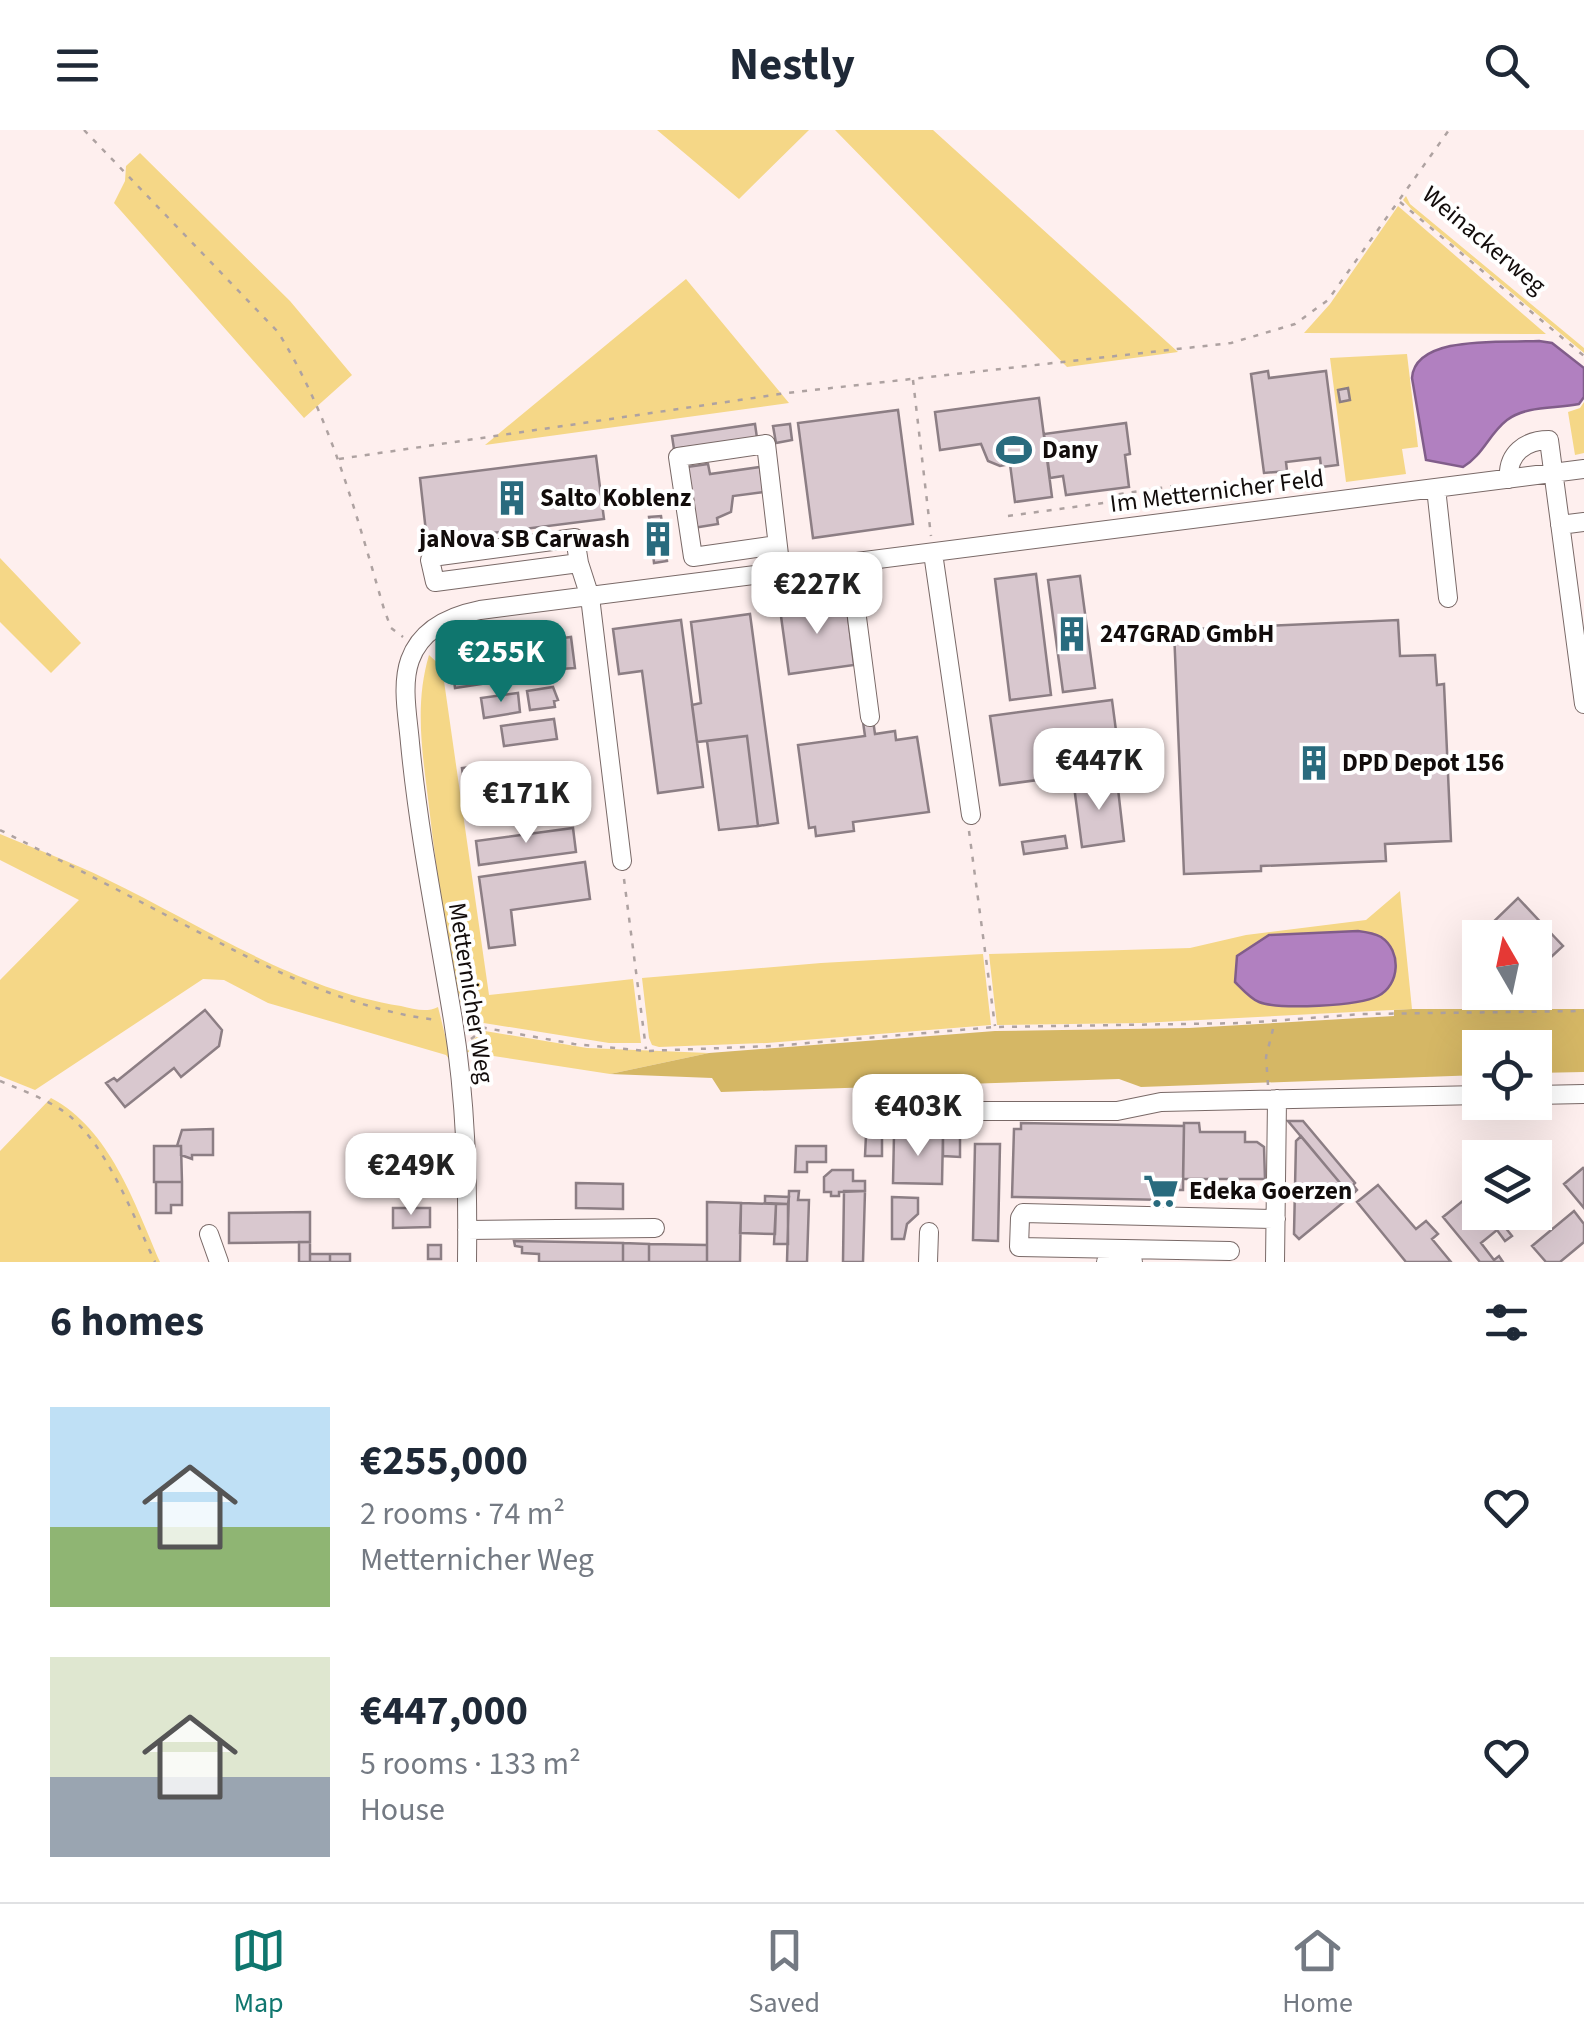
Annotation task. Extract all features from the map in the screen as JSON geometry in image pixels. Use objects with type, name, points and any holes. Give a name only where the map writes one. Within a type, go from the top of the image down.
[{"type":"street","points":[[1509,479],[1509,464],[1516,453],[1531,442],[1547,439],[1560,525],[1578,603],[1584,704]]},
{"type":"street","points":[[777,545],[692,557],[678,457],[766,444],[781,572]]},
{"type":"street","points":[[1553,474],[1584,469]]},
{"type":"street","name":"Im Metternicher Feld","points":[[416,647],[431,630],[465,613],[1553,474]]},
{"type":"street","points":[[1436,488],[1448,598]]},
{"type":"street","points":[[1560,525],[1584,522]]},
{"type":"street","points":[[579,563],[434,582],[430,560],[432,556],[573,537],[590,597],[622,861]]},
{"type":"street","points":[[932,554],[971,815]]},
{"type":"street","points":[[850,564],[870,717]]},
{"type":"street","name":"Metternicher Weg","points":[[416,647],[406,678],[414,778],[466,1124],[467,1262]]},
{"type":"street","points":[[1552,1094],[1584,1094]]},
{"type":"street","points":[[909,1111],[1117,1111],[1162,1102],[1462,1096]]},
{"type":"street","points":[[1275,1262],[1277,1099]]},
{"type":"street","points":[[1237,1218],[1237,1234],[1228,1256],[1019,1247],[1023,1213],[1237,1218],[1276,1219]]},
{"type":"street","points":[[467,1230],[655,1228]]},
{"type":"street","points":[[928,1262],[929,1232]]},
{"type":"street","points":[[209,1234],[218,1262]]},
{"type":"street","points":[[1106,1262],[1133,1262]]},
{"type":"path","points":[[84,130],[278,332],[299,366],[339,459],[391,628],[416,647]]},
{"type":"path","points":[[339,459],[787,393],[1232,343],[1295,324],[1328,300],[1448,130]]},
{"type":"path","name":"Weinackerweg","points":[[1398,202],[1584,356]]},
{"type":"path","points":[[913,379],[932,554]]},
{"type":"path","points":[[1113,495],[1173,486]]},
{"type":"path","points":[[1108,490],[1113,495]]},
{"type":"path","points":[[1008,516],[1110,502],[1113,495]]},
{"type":"path","points":[[971,815],[969,834],[995,1028]]},
{"type":"path","points":[[0,830],[284,976],[342,999],[395,1015],[574,1044],[646,1051],[772,1046],[995,1028],[1362,1014],[1584,1011]]},
{"type":"path","points":[[622,861],[646,1051]]},
{"type":"path","points":[[1275,1020],[1266,1057],[1268,1086],[1277,1099]]},
{"type":"path","points":[[0,1081],[65,1112],[91,1141],[116,1180],[155,1262]]},
{"type":"shaded area","points":[[657,130],[809,130],[739,199]]},
{"type":"shaded area","points":[[835,130],[933,130],[1178,352],[1067,367]]},
{"type":"shaded area","points":[[140,153],[290,301],[352,375],[304,418],[114,203],[125,181],[126,166]]},
{"type":"shaded area","points":[[1406,196],[1410,204],[1584,348],[1584,353],[1413,211],[1403,200]]},
{"type":"shaded area","points":[[1398,206],[1546,334],[1304,333],[1330,304]]},
{"type":"shaded area","points":[[686,279],[789,403],[485,445]]},
{"type":"shaded area","points":[[1552,343],[1584,368],[1584,397],[1579,404],[1515,415],[1463,467],[1426,460],[1412,378],[1417,364],[1445,347]]},
{"type":"shaded area","points":[[1407,354],[1418,447],[1402,449],[1406,474],[1346,482],[1330,358]]},
{"type":"shaded area","points":[[1584,402],[1584,453],[1575,455],[1568,412]]},
{"type":"shaded area","points":[[0,558],[81,643],[51,673],[0,622]]},
{"type":"shaded area","points":[[429,655],[442,667],[489,995],[633,979],[641,1043],[609,1043],[465,1020],[444,919],[423,755],[422,695]]},
{"type":"shaded area","points":[[0,834],[93,873],[249,953],[323,985],[415,1009],[438,1007],[452,1063],[446,1055],[268,1003],[224,980],[203,979],[35,1090],[0,1076],[0,980],[79,900],[0,860]]},
{"type":"shaded area","points":[[1400,891],[1412,1009],[1142,1023],[997,1025],[989,954],[1190,948],[1246,935],[1366,920]]},
{"type":"shaded area","points":[[1358,931],[1381,937],[1395,959],[1391,984],[1378,996],[1337,1004],[1269,1004],[1253,999],[1235,982],[1237,956],[1269,935]]},
{"type":"shaded area","points":[[983,954],[991,1025],[767,1043],[659,1047],[652,1045],[649,1038],[642,978]]},
{"type":"shaded area","points":[[1584,1009],[1584,1072],[1552,1073],[1552,1030],[1462,1030],[1462,1076],[1141,1087],[1119,1079],[721,1092],[712,1078],[610,1074],[709,1053],[995,1031],[1189,1028],[1394,1016],[1394,1010]]},
{"type":"shaded area","points":[[485,1031],[587,1048],[709,1053],[610,1074],[467,1052],[471,1041]]},
{"type":"shaded area","points":[[51,1098],[72,1112],[105,1148],[160,1262],[0,1262],[0,1151]]},
{"type":"building","points":[[1268,371],[1269,378],[1326,371],[1338,465],[1321,467],[1320,458],[1286,462],[1287,471],[1264,473],[1251,374]]},
{"type":"building","points":[[1348,388],[1350,400],[1340,402],[1338,390]]},
{"type":"building","name":"Dany","points":[[1039,398],[1052,497],[1015,502],[1010,464],[1000,466],[988,461],[981,444],[940,450],[935,412]]},
{"type":"building","points":[[898,410],[913,524],[813,538],[798,423]]},
{"type":"building","name":"Dany","points":[[1126,423],[1129,487],[1066,495],[1063,476],[1050,478],[1044,434]]},
{"type":"building","points":[[755,424],[757,438],[674,449],[672,436]]},
{"type":"building","points":[[790,424],[792,440],[776,443],[773,426]]},
{"type":"building","name":"Salto Koblenz","points":[[596,456],[604,519],[427,541],[420,478]]},
{"type":"building","points":[[708,464],[710,474],[760,467],[764,492],[733,496],[731,512],[717,518],[718,524],[693,528],[687,467]]},
{"type":"building","name":"jaNova SB Carwash","points":[[661,516],[667,561],[654,563],[649,517]]},
{"type":"building","points":[[1036,574],[1051,695],[1010,700],[995,579]]},
{"type":"building","name":"247GRAD GmbH","points":[[1080,576],[1095,688],[1063,692],[1048,580]]},
{"type":"building","points":[[846,600],[854,665],[789,674],[780,609]]},
{"type":"building","points":[[750,614],[778,823],[758,826],[747,736],[697,742],[692,705],[701,703],[691,622]]},
{"type":"building","points":[[681,620],[703,787],[658,793],[642,671],[619,674],[613,629]]},
{"type":"building","name":"DPD Depot 156","points":[[1398,620],[1400,656],[1435,655],[1437,685],[1444,684],[1451,841],[1385,844],[1386,861],[1261,866],[1261,871],[1184,874],[1174,630]]},
{"type":"building","points":[[571,637],[575,668],[560,669],[559,658],[550,659],[547,640]]},
{"type":"building","points":[[485,661],[488,683],[455,688],[452,665]]},
{"type":"building","points":[[553,687],[558,700],[554,701],[555,707],[530,710],[527,691]]},
{"type":"building","points":[[518,693],[520,712],[484,718],[481,698]]},
{"type":"building","points":[[1112,700],[1121,769],[1000,785],[990,716]]},
{"type":"building","points":[[554,719],[557,739],[504,746],[501,726]]},
{"type":"building","points":[[873,720],[875,734],[895,731],[896,740],[917,737],[929,812],[853,822],[854,831],[816,836],[815,827],[809,828],[798,745],[865,736],[863,722]]},
{"type":"building","points":[[747,736],[758,826],[719,830],[707,741]]},
{"type":"building","points":[[501,763],[506,799],[467,804],[462,768]]},
{"type":"building","points":[[1117,780],[1124,841],[1082,847],[1074,786]]},
{"type":"building","points":[[573,828],[576,852],[479,865],[476,841]]},
{"type":"building","points":[[1065,836],[1067,848],[1024,854],[1022,842]]},
{"type":"building","points":[[585,862],[590,899],[511,910],[515,945],[489,948],[479,877]]},
{"type":"building","points":[[1518,898],[1538,920],[1495,920]]},
{"type":"building","points":[[1552,934],[1563,946],[1552,956]]},
{"type":"building","points":[[205,1010],[222,1030],[219,1046],[181,1077],[174,1068],[125,1107],[106,1083],[114,1078],[117,1081]]},
{"type":"building","points":[[1288,1121],[1303,1121],[1355,1183],[1357,1190],[1351,1196]]},
{"type":"building","points":[[1021,1123],[1184,1126],[1183,1190],[1168,1190],[1168,1200],[1012,1197],[1014,1129],[1021,1129]]},
{"type":"building","points":[[1184,1123],[1199,1123],[1200,1132],[1245,1132],[1245,1142],[1257,1142],[1264,1147],[1265,1179],[1183,1179]]},
{"type":"building","points":[[213,1129],[213,1155],[192,1155],[192,1159],[181,1155],[181,1146],[177,1146],[182,1130]]},
{"type":"building","points":[[960,1133],[960,1157],[943,1156],[943,1134]]},
{"type":"building","points":[[943,1134],[942,1184],[893,1183],[894,1135]]},
{"type":"building","points":[[866,1135],[882,1135],[882,1156],[865,1156]]},
{"type":"building","points":[[1301,1136],[1351,1196],[1299,1239],[1294,1234],[1296,1141]]},
{"type":"building","points":[[975,1144],[1000,1144],[998,1241],[973,1240]]},
{"type":"building","points":[[154,1146],[181,1146],[182,1182],[154,1182]]},
{"type":"building","points":[[796,1146],[826,1146],[826,1162],[807,1162],[807,1172],[795,1172]]},
{"type":"building","points":[[1584,1169],[1584,1208],[1564,1184]]},
{"type":"building","points":[[832,1170],[853,1170],[853,1181],[865,1181],[865,1191],[839,1192],[839,1196],[824,1192],[824,1177]]},
{"type":"building","points":[[156,1182],[182,1182],[182,1205],[171,1205],[171,1213],[156,1213]]},
{"type":"building","points":[[576,1183],[623,1184],[623,1209],[576,1208]]},
{"type":"building","points":[[1378,1185],[1416,1229],[1426,1221],[1438,1234],[1432,1239],[1451,1262],[1406,1262],[1357,1202]]},
{"type":"building","points":[[789,1191],[799,1191],[798,1200],[809,1200],[807,1262],[787,1262]]},
{"type":"building","points":[[844,1191],[865,1191],[863,1262],[843,1262]]},
{"type":"building","points":[[765,1196],[789,1197],[788,1204],[765,1203]]},
{"type":"building","points":[[892,1197],[918,1198],[918,1214],[907,1224],[904,1239],[892,1239]]},
{"type":"building","points":[[707,1202],[741,1203],[740,1262],[707,1262]]},
{"type":"building","points":[[1462,1202],[1462,1230],[1497,1230],[1481,1243],[1494,1260],[1499,1256],[1503,1262],[1480,1262],[1443,1217]]},
{"type":"building","points":[[741,1203],[776,1204],[775,1234],[740,1233]]},
{"type":"building","points":[[776,1204],[788,1204],[788,1244],[774,1244]]},
{"type":"building","points":[[393,1208],[430,1208],[430,1227],[393,1228]]},
{"type":"building","points":[[1574,1211],[1584,1224],[1584,1242],[1560,1262],[1546,1262],[1532,1246]]},
{"type":"building","points":[[310,1212],[310,1242],[229,1243],[229,1213]]},
{"type":"building","points":[[1497,1230],[1507,1230],[1512,1236],[1505,1241]]},
{"type":"building","points":[[514,1241],[623,1243],[623,1262],[539,1262],[539,1254],[522,1253],[522,1247],[515,1246]]},
{"type":"building","points":[[299,1242],[310,1242],[310,1262],[299,1262]]},
{"type":"building","points":[[623,1243],[649,1244],[649,1262],[623,1262]]},
{"type":"building","points":[[649,1244],[707,1245],[707,1262],[649,1262]]},
{"type":"building","points":[[428,1245],[441,1245],[441,1259],[428,1259]]},
{"type":"building","points":[[310,1254],[330,1254],[330,1262],[310,1262]]},
{"type":"building","points":[[330,1254],[350,1254],[350,1262],[330,1262]]},
{"type":"place","name":"Dany","points":[[1014,450]]},
{"type":"place","name":"Salto Koblenz","points":[[512,498]]},
{"type":"place","name":"jaNova SB Carwash","points":[[658,539]]},
{"type":"place","name":"247GRAD GmbH","points":[[1072,634]]},
{"type":"place","name":"DPD Depot 156","points":[[1314,763]]},
{"type":"place","name":"Edeka Goerzen","points":[[1161,1191]]}]
